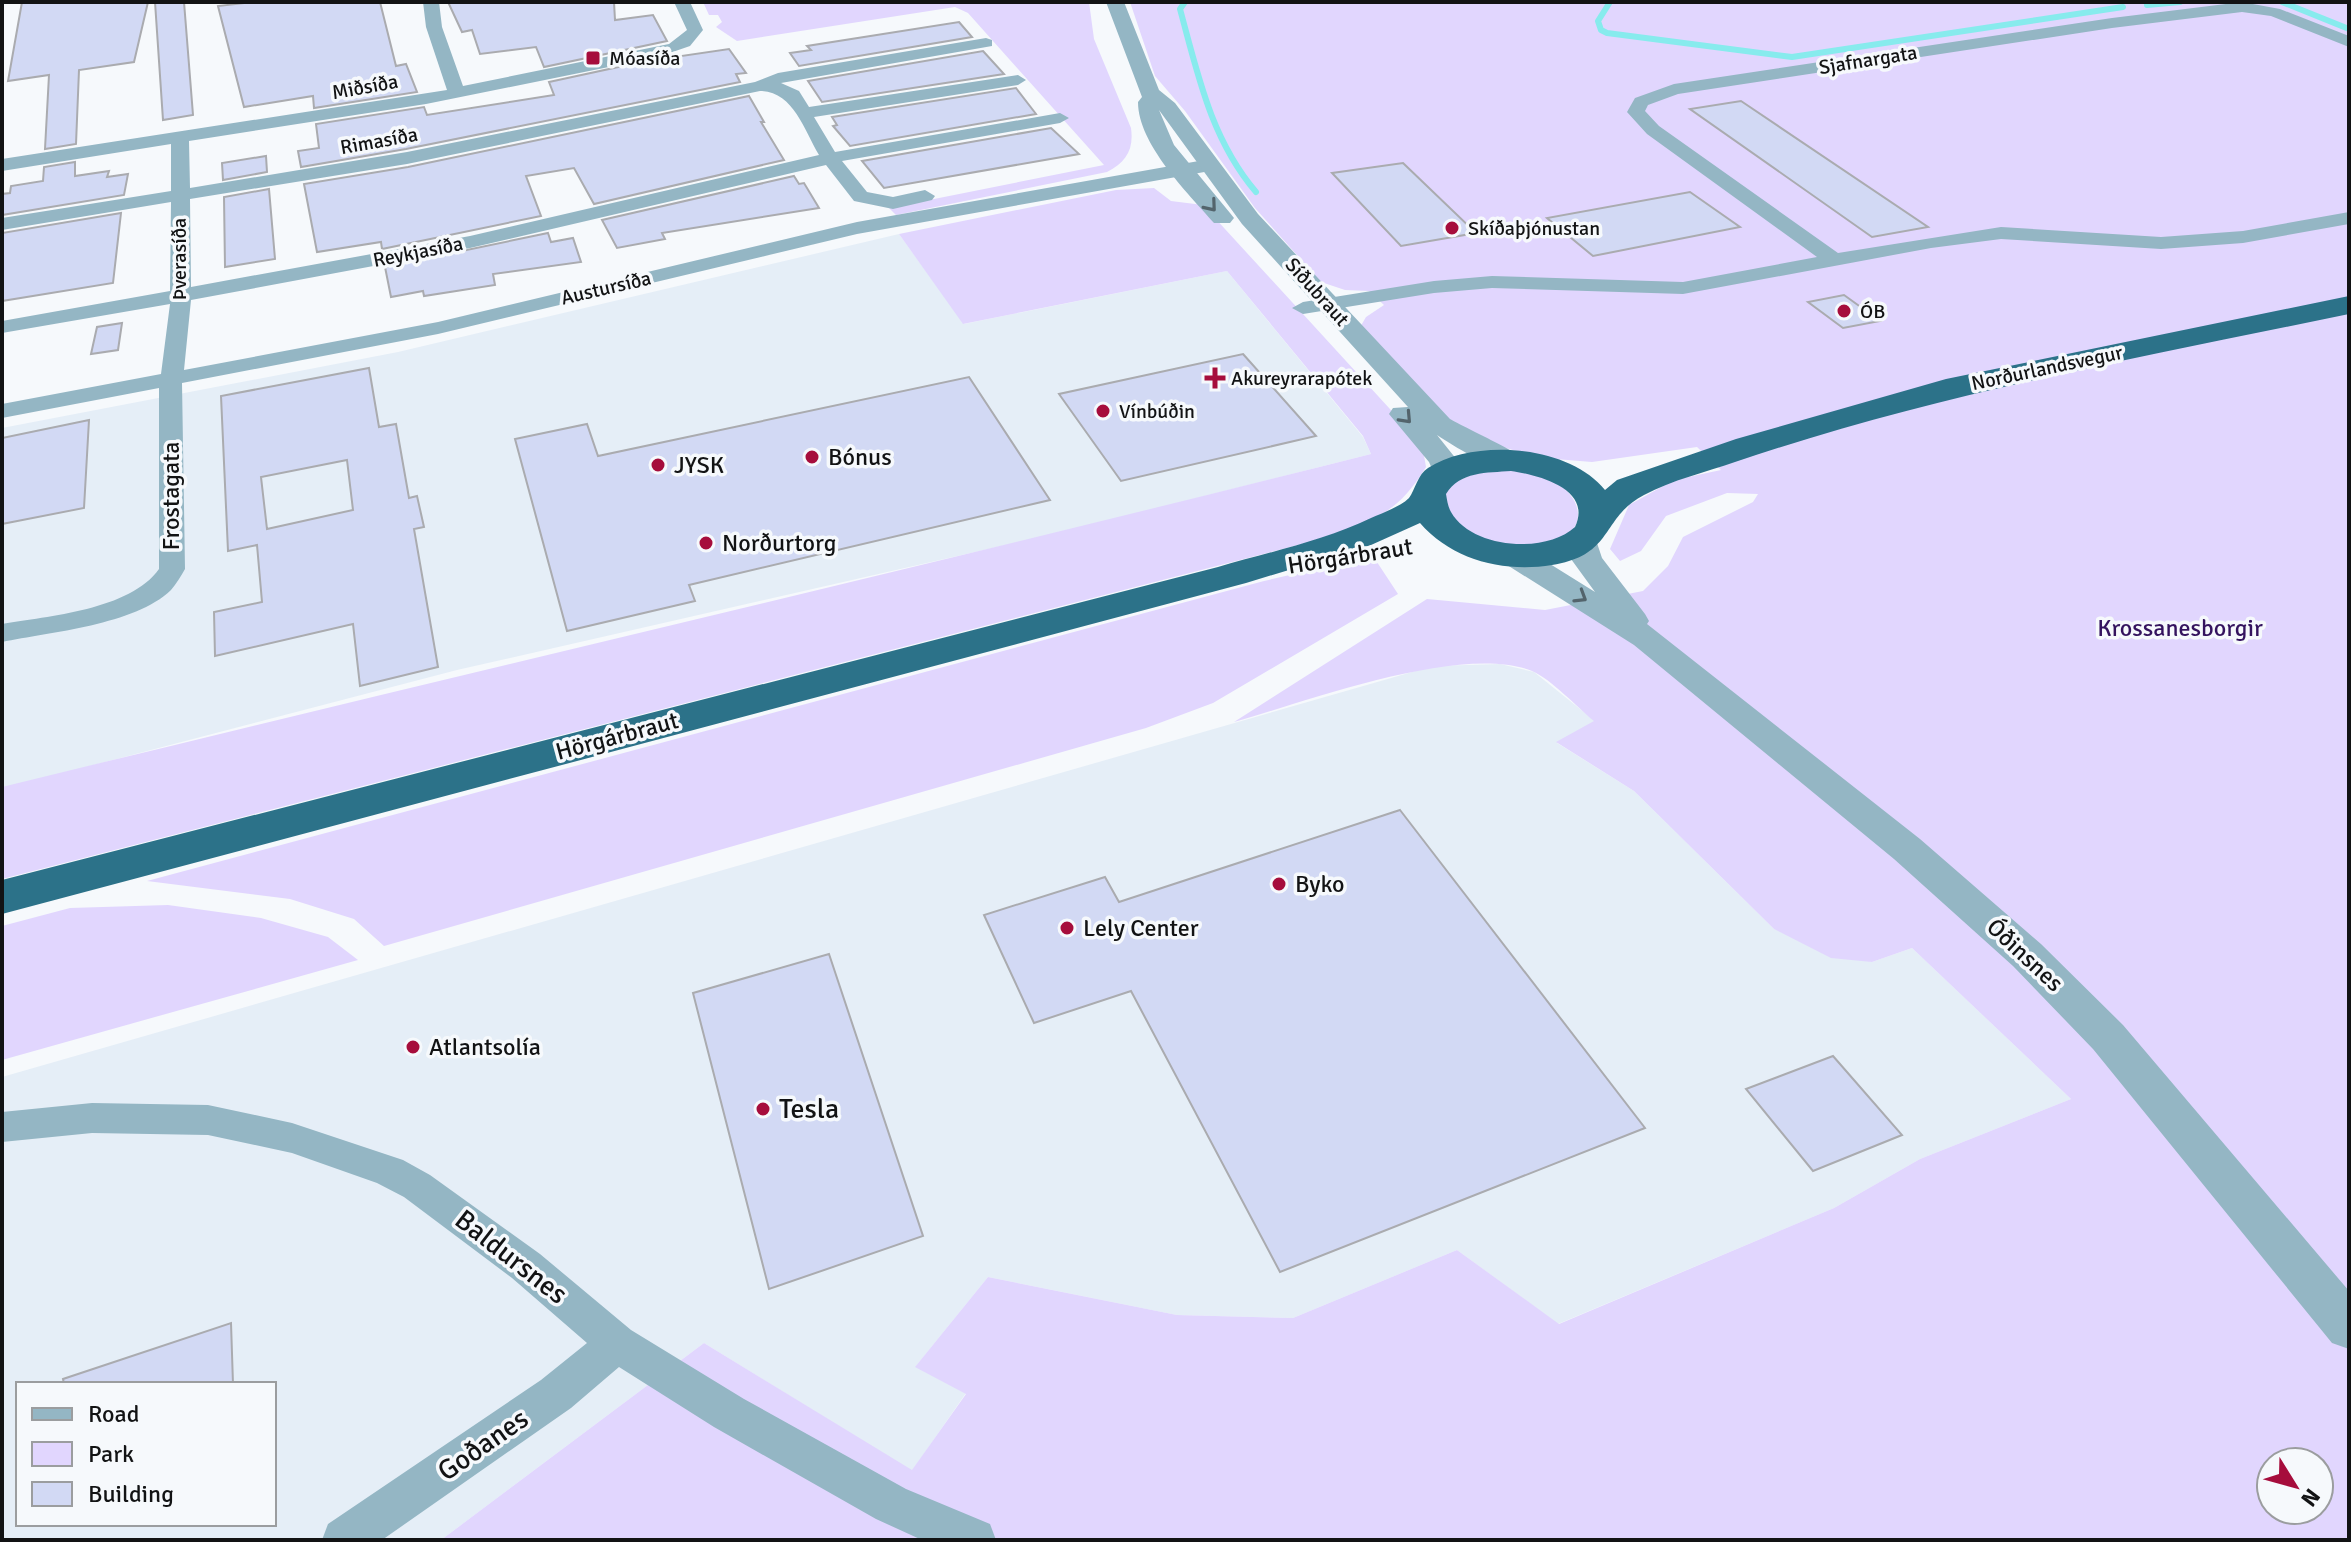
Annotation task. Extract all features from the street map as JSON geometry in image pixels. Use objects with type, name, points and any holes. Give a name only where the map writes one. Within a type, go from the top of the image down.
[{"type":"highway","points":[[2119,335],[2349,289]]},
{"type":"highway","name":"Norðurlandsvegur","points":[[1748,446],[1619,468],[1587,470],[1551,468],[1511,460],[1475,462],[1436,487],[1432,518],[1468,545],[1515,556],[1553,553],[1590,527],[1630,488],[1748,446],[1958,386],[2349,305]]},
{"type":"highway","name":"Norðurlandsvegur","points":[[1551,468],[1585,488],[1594,500],[1590,527]]},
{"type":"highway","name":"Hörgárbraut","points":[[2,897],[1232,575],[1370,533],[1401,519],[1436,487]]},
{"type":"highway","name":"Hörgárbraut","points":[[1232,575],[1384,548],[1422,544],[1468,545]]},
{"type":"street","points":[[431,2],[434,27],[457,93]]},
{"type":"street","name":"Miðsíða","points":[[2,165],[457,93],[673,48],[689,39],[695,30],[682,2]]},
{"type":"street","name":"Síðubraut","points":[[1115,2],[1150,93],[1168,107],[1315,306],[1443,460],[1436,487]]},
{"type":"street","name":"Sjafnargata","points":[[1834,260],[1653,130],[1636,112],[1641,102],[1674,89],[2112,23],[2242,7],[2274,12],[2349,42]]},
{"type":"street","name":"Rimasíða","points":[[2,224],[179,197],[506,140],[760,86],[778,78],[986,43]]},
{"type":"street","points":[[803,113],[1018,80]]},
{"type":"street","points":[[760,86],[784,90],[793,95],[830,158],[861,197],[893,203],[968,188]]},
{"type":"street","name":"Síðubraut","points":[[1150,93],[1146,109],[1156,133],[1180,169],[1315,306],[1440,425],[1471,444],[1511,460]]},
{"type":"street","points":[[830,158],[1060,118]]},
{"type":"street","name":"Þverasíða","points":[[171,380],[181,297],[180,139]]},
{"type":"street","name":"Reykjasíða","points":[[2,327],[181,297],[470,242],[830,158]]},
{"type":"street","name":"Austursíða","points":[[2,411],[438,328],[857,228],[1210,165]]},
{"type":"street","points":[[1315,306],[1434,287],[1492,282],[1683,288],[2001,233],[2161,243],[2243,237],[2349,218]]},
{"type":"street","name":"Frostagata","points":[[2,633],[133,602],[158,589],[169,576],[171,380]]},
{"type":"street","name":"Óðinsnes","points":[[1590,527],[1587,559],[1646,638]]},
{"type":"street","name":"Óðinsnes","points":[[1515,556],[1646,638],[1907,849],[2027,955],[2108,1037],[2349,1327]]},
{"type":"street","name":"Baldursnes","points":[[2,1127],[92,1118],[208,1120],[292,1138],[390,1171],[417,1186],[526,1266],[617,1343],[729,1413],[891,1504],[974,1540]]},
{"type":"street","name":"Goðanes","points":[[344,1540],[556,1394],[617,1343]]},
{"type":"shaded area","points":[[899,234],[964,324],[1227,271],[1363,437],[1371,454],[1063,532],[457,670],[2,789],[2,428],[398,352]]},
{"type":"shaded area","points":[[1500,664],[1534,672],[1595,721],[1557,743],[1634,791],[1774,929],[1872,962],[1912,948],[2071,1099],[1920,1159],[1834,1208],[1558,1324],[1457,1250],[1293,1318],[1177,1315],[988,1277],[916,1366],[966,1393],[912,1471],[704,1343],[441,1540],[2,1540],[2,1077],[1433,666]]},
{"type":"green space","points":[[703,2],[1089,2],[1094,39],[1131,128],[1130,149],[1119,164],[1107,172],[896,215],[889,208],[1104,165],[968,13],[955,7],[737,41],[716,27],[722,22],[718,15],[709,15]]},
{"type":"green space","name":"Krossanesborgir","points":[[1130,2],[2349,2],[2349,1540],[441,1540],[704,1343],[912,1470],[966,1394],[915,1367],[988,1277],[1177,1315],[1293,1318],[1457,1250],[1559,1324],[1834,1208],[1920,1159],[2071,1099],[1912,948],[1872,962],[1831,958],[1774,929],[1634,791],[1556,742],[1594,721],[1556,687],[1532,671],[1502,664],[1426,669],[1342,689],[1234,722],[1427,599],[1545,610],[1643,591],[1668,566],[1683,537],[1753,502],[1758,494],[1727,493],[1666,516],[1641,551],[1620,561],[1610,549],[1629,505],[1674,480],[1721,470],[1697,447],[1592,462],[1543,458],[1498,446],[1453,423],[1359,329],[1366,317],[1384,305],[1369,291],[1345,290],[1321,282],[1255,208],[1185,111],[1155,76]]},
{"type":"green space","points":[[1154,188],[1171,201],[1203,205],[1422,444],[1426,467],[1408,492],[1390,509],[1341,534],[2,879],[2,787],[1371,454],[1363,436],[1227,271],[963,324],[899,234],[1116,190]]},
{"type":"green space","points":[[1513,470],[1550,480],[1570,494],[1578,510],[1578,518],[1570,532],[1551,542],[1507,546],[1471,536],[1446,515],[1446,491],[1453,484],[1477,474]]},
{"type":"green space","points":[[1373,556],[1398,594],[1213,703],[1146,728],[384,946],[354,919],[290,899],[147,881],[1264,581]]},
{"type":"green space","points":[[168,905],[261,918],[328,937],[358,960],[2,1060],[2,926],[70,908]]},
{"type":"building","points":[[22,2],[148,2],[134,62],[79,70],[76,144],[45,149],[49,75],[8,81]]},
{"type":"building","points":[[155,2],[184,2],[193,115],[163,120]]},
{"type":"building","points":[[253,2],[380,2],[396,66],[406,64],[417,92],[314,108],[313,96],[244,107],[218,6]]},
{"type":"building","points":[[448,2],[614,2],[615,20],[653,15],[667,41],[544,67],[536,47],[480,54],[472,30],[462,32]]},
{"type":"building","points":[[959,22],[972,37],[799,66],[790,53],[811,50],[807,46]]},
{"type":"building","points":[[729,49],[746,73],[736,74],[740,82],[301,167],[298,151],[319,148],[316,124],[424,107],[427,115],[554,95],[549,82],[674,55]]},
{"type":"building","points":[[983,51],[1004,74],[822,102],[808,81]]},
{"type":"building","points":[[1016,88],[1036,114],[850,146],[833,126],[837,125],[832,117]]},
{"type":"building","points":[[749,96],[784,160],[594,204],[574,168],[526,176],[541,216],[382,249],[381,242],[317,252],[304,184],[408,167]]},
{"type":"building","points":[[1741,101],[1928,227],[1872,237],[1690,109]]},
{"type":"building","points":[[1051,128],[1079,154],[884,188],[862,161]]},
{"type":"building","points":[[266,156],[267,172],[223,180],[222,163]]},
{"type":"building","points":[[75,162],[75,176],[109,171],[107,177],[128,174],[124,195],[2,215],[2,194],[10,193],[11,186],[43,181],[44,167]]},
{"type":"building","points":[[1403,163],[1476,233],[1401,246],[1332,173]]},
{"type":"building","points":[[794,176],[799,184],[804,183],[819,208],[662,233],[665,239],[617,248],[602,220]]},
{"type":"building","points":[[269,189],[275,259],[225,267],[224,197]]},
{"type":"building","points":[[1690,192],[1740,227],[1593,256],[1547,218]]},
{"type":"building","points":[[121,213],[113,283],[2,301],[2,233]]},
{"type":"building","points":[[548,233],[551,242],[573,238],[581,262],[493,274],[495,285],[424,296],[423,291],[391,297],[385,267]]},
{"type":"building","points":[[1844,295],[1880,321],[1843,328],[1808,302]]},
{"type":"building","points":[[122,323],[118,350],[91,354],[97,327]]},
{"type":"building","points":[[1243,354],[1316,436],[1121,481],[1059,394]]},
{"type":"building","points":[[369,368],[379,427],[396,424],[409,498],[417,496],[424,527],[414,529],[438,667],[360,686],[353,624],[215,656],[214,612],[262,602],[257,545],[228,551],[221,396]],"holes":[[[347,460],[353,510],[267,529],[261,477]]]},
{"type":"building","name":"Norðurtorg","points":[[969,377],[1050,500],[689,585],[695,601],[567,631],[515,439],[587,424],[598,456]]},
{"type":"building","points":[[89,420],[84,508],[2,524],[2,438]]},
{"type":"building","points":[[1400,810],[1645,1128],[1280,1272],[1131,991],[1034,1023],[984,915],[1105,877],[1119,902]]},
{"type":"building","points":[[829,954],[923,1236],[769,1289],[693,993]]},
{"type":"building","points":[[1833,1056],[1902,1135],[1813,1171],[1746,1089]]},
{"type":"building","points":[[231,1323],[233,1382],[64,1382],[63,1379]]},
{"type":"waterway","points":[[1185,2],[1180,9],[1208,105],[1228,150],[1256,192]]},
{"type":"waterway","points":[[1610,2],[1598,21],[1601,30],[1607,33],[1792,57],[2123,7]]},
{"type":"waterway","points":[[2147,5],[2180,2]]},
{"type":"waterway","points":[[2282,2],[2349,29]]},
{"type":"place","name":"Móasíða","points":[[593,58]]},
{"type":"place","name":"Skíðaþjónustan","points":[[1452,228]]},
{"type":"place","name":"ÓB","points":[[1844,311]]},
{"type":"place","name":"Akureyrarapótek","points":[[1215,378]]},
{"type":"place","name":"Vínbúðin","points":[[1103,411]]},
{"type":"place","name":"Bónus","points":[[812,457]]},
{"type":"place","name":"JYSK","points":[[658,465]]},
{"type":"place","name":"Norðurtorg","points":[[706,543]]},
{"type":"place","name":"Byko","points":[[1279,884]]},
{"type":"place","name":"Lely Center","points":[[1067,928]]},
{"type":"place","name":"Atlantsolía","points":[[413,1047]]},
{"type":"place","name":"Tesla","points":[[763,1109]]}]
